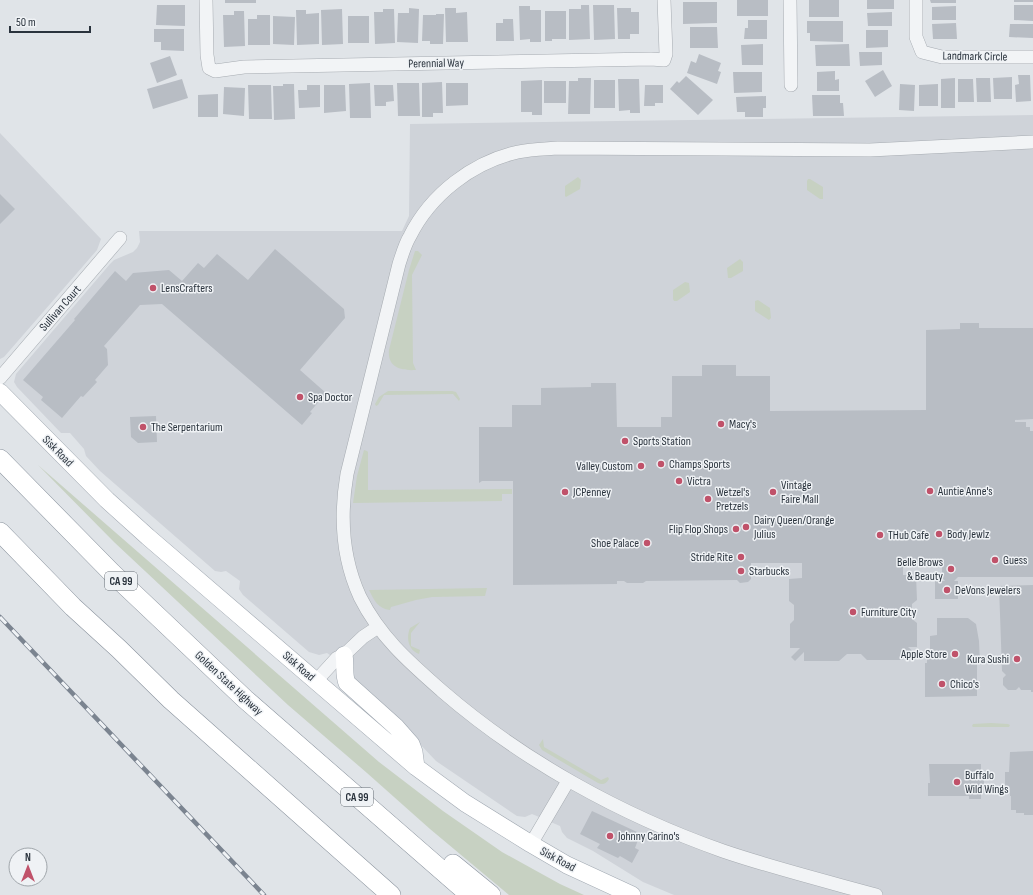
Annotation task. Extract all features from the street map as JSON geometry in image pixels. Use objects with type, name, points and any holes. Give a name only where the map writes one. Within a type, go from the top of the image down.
[{"type":"highway","name":"Golden State Highway","points":[[0,459],[112,573],[245,699],[470,895]]},
{"type":"highway","points":[[0,532],[72,607],[119,649],[171,700],[391,895]]},
{"type":"highway","points":[[245,699],[337,764],[423,839],[491,895]]},
{"type":"highway","points":[[171,700],[245,782],[372,895]]},
{"type":"main road","name":"Sisk Road","points":[[0,392],[107,500],[416,767],[466,803],[531,844],[574,868],[632,895]]},
{"type":"main road","points":[[344,655],[346,664],[344,676],[347,683],[396,727],[410,744],[414,752],[416,767]]},
{"type":"street","name":"Perennial Way","points":[[206,0],[208,68],[215,71],[244,67],[651,59],[664,60],[666,54],[664,0]]},
{"type":"street","points":[[790,0],[791,85]]},
{"type":"street","name":"Landmark Circle","points":[[916,0],[916,37],[922,52],[942,57],[1033,57]]},
{"type":"street","points":[[876,895],[768,865],[668,830],[568,781],[506,740],[452,699],[400,653],[378,627],[360,596],[349,564],[342,522],[347,474],[399,264],[409,236],[417,223],[438,198],[463,176],[478,167],[518,152],[544,148],[870,150],[1033,142]]},
{"type":"street","name":"Sullivan Court","points":[[0,378],[120,238]]},
{"type":"street","points":[[316,681],[337,658],[344,655],[363,637],[378,627]]},
{"type":"street","points":[[531,844],[568,781]]},
{"type":"shaded area","points":[[1033,115],[1033,895],[674,895],[643,882],[593,851],[567,838],[562,832],[560,826],[532,814],[525,817],[517,816],[436,761],[398,721],[354,683],[350,669],[327,653],[319,655],[309,652],[243,595],[239,589],[240,581],[226,571],[215,571],[100,471],[86,456],[84,449],[70,433],[61,433],[14,382],[16,374],[110,264],[114,260],[133,252],[137,248],[140,242],[139,231],[402,231],[409,216],[410,124]]},
{"type":"shaded area","points":[[0,133],[101,239],[97,250],[4,357],[0,359]]},
{"type":"green space","points":[[578,177],[581,180],[580,189],[566,197],[565,186]]},
{"type":"green space","points":[[808,179],[823,187],[823,199],[820,199],[807,190]]},
{"type":"green space","points":[[415,251],[418,251],[422,255],[412,275],[413,363],[416,370],[406,370],[393,365],[390,361],[389,350]]},
{"type":"green space","points":[[740,259],[743,262],[743,271],[731,278],[728,278],[727,268]]},
{"type":"green space","points":[[685,282],[689,283],[690,292],[677,301],[674,301],[673,290]]},
{"type":"green space","points":[[758,300],[770,308],[771,318],[769,320],[755,311],[755,301]]},
{"type":"green space","points":[[388,391],[452,391],[456,392],[460,399],[459,401],[453,394],[384,395],[376,406],[375,404],[379,397]]},
{"type":"green space","points":[[364,450],[368,452],[368,490],[512,489],[512,494],[502,494],[502,501],[353,503],[357,476]]},
{"type":"green space","points":[[38,465],[379,762],[443,811],[502,852],[560,884],[584,895],[509,895],[430,829],[288,705],[114,542]]},
{"type":"green space","points":[[487,588],[485,596],[432,597],[391,607],[390,610],[379,606],[369,590]]},
{"type":"green space","points":[[420,622],[411,633],[411,646],[420,650],[419,654],[410,647],[408,636],[410,628]]},
{"type":"green space","points":[[991,723],[1010,725],[1009,727],[972,726],[973,724]]},
{"type":"green space","points":[[543,739],[544,747],[601,780],[608,777],[609,779],[604,784],[598,783],[542,750],[539,745]]},
{"type":"building","points":[[225,0],[256,0],[256,3],[225,3]]},
{"type":"building","points":[[737,0],[768,0],[768,16],[737,16]]},
{"type":"building","points":[[809,0],[839,0],[839,17],[809,17]]},
{"type":"building","points":[[867,0],[894,0],[894,9],[867,9]]},
{"type":"building","points":[[930,0],[956,0],[956,3],[931,3]]},
{"type":"building","points":[[1014,0],[1033,0],[1033,2],[1014,2]]},
{"type":"building","points":[[683,2],[717,2],[717,23],[683,24]]},
{"type":"building","points":[[157,5],[185,5],[185,26],[156,25]]},
{"type":"building","points":[[581,5],[589,5],[590,39],[569,40],[569,9],[581,9]]},
{"type":"building","points":[[593,5],[614,5],[615,39],[594,40]]},
{"type":"building","points":[[1014,5],[1033,5],[1033,21],[1014,20]]},
{"type":"building","points":[[519,6],[530,6],[530,10],[541,10],[541,42],[530,42],[530,39],[520,40]]},
{"type":"building","points":[[956,6],[956,20],[932,20],[932,7]]},
{"type":"building","points":[[409,8],[419,9],[418,43],[397,42],[398,13],[409,13]]},
{"type":"building","points":[[445,8],[456,8],[456,13],[467,12],[468,42],[446,42]]},
{"type":"building","points":[[617,8],[631,8],[631,12],[639,12],[639,34],[630,34],[630,39],[618,39]]},
{"type":"building","points":[[342,9],[343,44],[322,45],[321,10]]},
{"type":"building","points":[[383,9],[394,9],[395,43],[375,44],[374,12],[383,12]]},
{"type":"building","points":[[296,10],[306,10],[306,14],[319,13],[319,44],[297,45]]},
{"type":"building","points":[[234,11],[244,11],[245,46],[224,47],[223,15],[234,15]]},
{"type":"building","points":[[545,11],[566,11],[566,39],[552,39],[552,41],[545,41]]},
{"type":"building","points":[[892,12],[892,26],[868,26],[867,13]]},
{"type":"building","points":[[444,14],[443,44],[430,44],[430,41],[422,41],[423,15]]},
{"type":"building","points":[[257,15],[270,15],[270,45],[248,45],[248,19],[257,19]]},
{"type":"building","points":[[273,16],[295,17],[294,45],[273,44]]},
{"type":"building","points":[[348,16],[369,16],[369,43],[348,43]]},
{"type":"building","points":[[503,19],[513,19],[514,41],[496,41],[496,23],[503,23]]},
{"type":"building","points":[[748,20],[767,20],[767,39],[744,39],[745,28],[748,28]]},
{"type":"building","points":[[807,21],[843,21],[843,42],[810,41],[810,33],[807,33]]},
{"type":"building","points":[[956,23],[957,39],[933,39],[932,24]]},
{"type":"building","points":[[1010,24],[1033,24],[1033,38],[1009,37]]},
{"type":"building","points":[[690,27],[717,27],[718,48],[690,48]]},
{"type":"building","points":[[154,29],[184,29],[184,51],[161,50],[161,42],[154,42]]},
{"type":"building","points":[[866,30],[888,30],[888,47],[866,48]]},
{"type":"building","points":[[763,44],[763,65],[742,65],[741,45]]},
{"type":"building","points":[[849,44],[850,66],[816,66],[815,45]]},
{"type":"building","points":[[859,52],[882,52],[882,65],[860,66]]},
{"type":"building","points":[[699,54],[721,63],[718,71],[721,72],[717,84],[687,73],[691,61],[696,63]]},
{"type":"building","points":[[170,56],[177,75],[157,83],[150,63]]},
{"type":"building","points":[[883,70],[892,86],[875,97],[865,81]]},
{"type":"building","points":[[835,71],[835,80],[839,79],[839,91],[817,91],[817,72]]},
{"type":"building","points":[[733,72],[762,72],[762,92],[734,93]]},
{"type":"building","points":[[1018,75],[1030,75],[1031,101],[1016,102],[1015,85],[1019,84]]},
{"type":"building","points":[[686,76],[713,100],[698,115],[670,89],[677,81],[679,83]]},
{"type":"building","points":[[1012,77],[1012,99],[994,99],[993,78]]},
{"type":"building","points":[[578,78],[591,78],[590,114],[568,114],[569,81],[578,81]]},
{"type":"building","points":[[955,78],[955,108],[941,108],[941,79]]},
{"type":"building","points":[[976,78],[990,78],[991,102],[977,102]]},
{"type":"building","points":[[182,79],[188,98],[153,109],[147,89]]},
{"type":"building","points":[[618,79],[639,79],[640,113],[630,113],[630,110],[619,111]]},
{"type":"building","points":[[958,79],[973,79],[974,102],[958,102]]},
{"type":"building","points":[[542,80],[542,115],[532,115],[532,112],[521,112],[521,81]]},
{"type":"building","points":[[594,80],[615,80],[615,108],[594,108]]},
{"type":"building","points":[[544,81],[566,81],[566,103],[544,103]]},
{"type":"building","points":[[442,82],[443,113],[433,113],[433,117],[422,117],[422,83]]},
{"type":"building","points":[[370,83],[371,118],[350,118],[349,84]]},
{"type":"building","points":[[397,83],[419,83],[420,116],[398,116]]},
{"type":"building","points":[[446,83],[468,83],[468,105],[446,106]]},
{"type":"building","points":[[283,84],[294,84],[295,119],[274,120],[273,86],[283,86]]},
{"type":"building","points":[[900,84],[915,85],[914,111],[899,110]]},
{"type":"building","points":[[938,84],[938,106],[919,106],[919,85]]},
{"type":"building","points":[[248,85],[271,85],[272,119],[249,119]]},
{"type":"building","points":[[307,85],[320,85],[320,107],[299,108],[298,90],[307,90]]},
{"type":"building","points":[[324,85],[345,85],[346,111],[324,113]]},
{"type":"building","points":[[374,85],[393,85],[394,101],[386,102],[386,106],[375,106]]},
{"type":"building","points":[[645,85],[663,85],[663,103],[655,103],[655,106],[644,106]]},
{"type":"building","points":[[224,87],[245,88],[244,116],[223,114]]},
{"type":"building","points":[[218,94],[218,117],[198,117],[198,95]]},
{"type":"building","points":[[812,95],[840,95],[840,103],[843,103],[844,116],[813,116]]},
{"type":"building","points":[[766,96],[766,108],[763,108],[763,117],[745,117],[745,112],[737,112],[736,97]]},
{"type":"building","points":[[0,194],[15,209],[0,224]]},
{"type":"building","points":[[275,249],[344,309],[345,318],[300,370],[326,393],[310,412],[312,413],[302,425],[162,304],[140,305],[104,346],[107,349],[108,365],[95,380],[97,382],[83,397],[81,396],[62,418],[41,400],[43,397],[23,380],[115,271],[126,281],[133,273],[169,270],[182,281],[198,263],[204,268],[217,254],[248,280]]},
{"type":"building","name":"Vintage Faire Mall","points":[[960,323],[979,323],[979,328],[1033,328],[1033,419],[1015,420],[1015,422],[1026,422],[1026,427],[1030,427],[1030,431],[1033,431],[1033,577],[958,577],[954,581],[958,581],[958,599],[935,599],[935,581],[945,581],[942,577],[942,562],[903,562],[903,575],[916,575],[917,600],[912,604],[912,619],[917,623],[917,647],[908,647],[917,655],[912,660],[903,651],[903,660],[867,660],[861,654],[847,654],[839,661],[804,661],[804,652],[795,661],[791,657],[800,648],[790,648],[790,624],[794,620],[794,605],[789,601],[789,579],[802,578],[802,563],[751,563],[751,579],[748,582],[740,583],[737,580],[646,581],[643,583],[627,583],[624,581],[617,581],[617,584],[513,585],[513,481],[482,481],[479,483],[479,427],[512,427],[512,405],[541,405],[541,388],[591,387],[591,383],[616,383],[617,427],[661,427],[661,417],[672,417],[672,376],[702,376],[702,365],[736,365],[736,376],[770,376],[770,411],[926,410],[926,330],[960,329]]},
{"type":"building","name":"The Serpentarium","points":[[156,416],[157,442],[138,443],[131,437],[130,417]]},
{"type":"building","points":[[1033,585],[1033,692],[1031,692],[1031,690],[1021,690],[1019,687],[1016,690],[1008,690],[1003,685],[1003,678],[1006,675],[1002,671],[999,586]]},
{"type":"building","points":[[937,618],[968,618],[976,624],[979,641],[980,664],[977,664],[977,696],[925,697],[925,663],[927,663],[927,658],[930,658],[930,636],[937,635]]},
{"type":"building","points":[[1033,751],[1033,815],[1024,815],[1024,813],[1016,813],[1016,810],[1011,810],[1010,788],[1005,788],[1005,772],[1009,772],[1010,752]]},
{"type":"building","name":"Buffalo Wild Wings","points":[[929,764],[981,764],[981,780],[984,780],[984,788],[981,788],[981,799],[969,799],[969,796],[928,796],[928,783],[930,783]]},
{"type":"building","name":"Johnny Carino's","points":[[592,811],[637,832],[636,838],[638,840],[635,848],[639,850],[632,863],[620,856],[618,858],[597,848],[600,844],[580,834]]},
{"type":"railway","points":[[0,617],[264,895]]},
{"type":"place","name":"LensCrafters","points":[[153,288]]},
{"type":"place","name":"Spa Doctor","points":[[300,397]]},
{"type":"place","name":"Macy's","points":[[721,424]]},
{"type":"place","name":"The Serpentarium","points":[[143,427]]},
{"type":"place","name":"Sports Station","points":[[625,441]]},
{"type":"place","name":"Champs Sports","points":[[661,464]]},
{"type":"place","name":"Valley Custom","points":[[641,466]]},
{"type":"place","name":"Victra","points":[[679,481]]},
{"type":"place","name":"Auntie Anne's","points":[[930,491]]},
{"type":"place","name":"JCPenney","points":[[565,492]]},
{"type":"place","name":"Vintage Faire Mall","points":[[773,492]]},
{"type":"place","name":"Wetzel's Pretzels","points":[[708,499]]},
{"type":"place","name":"Dairy Queen/Orange Julius","points":[[746,527]]},
{"type":"place","name":"Flip Flop Shops","points":[[736,529]]},
{"type":"place","name":"Body Jewlz","points":[[939,534]]},
{"type":"place","name":"THub Cafe","points":[[880,535]]},
{"type":"place","name":"Shoe Palace","points":[[647,543]]},
{"type":"place","name":"Stride Rite","points":[[741,557]]},
{"type":"place","name":"Guess","points":[[995,560]]},
{"type":"place","name":"Belle Brows & Beauty","points":[[951,569]]},
{"type":"place","name":"Starbucks","points":[[741,571]]},
{"type":"place","name":"DeVons Jewelers","points":[[947,590]]},
{"type":"place","name":"Furniture City","points":[[853,612]]},
{"type":"place","name":"Apple Store","points":[[955,654]]},
{"type":"place","name":"Kura Sushi","points":[[1017,659]]},
{"type":"place","name":"Chico's","points":[[942,684]]},
{"type":"place","name":"Buffalo Wild Wings","points":[[957,782]]},
{"type":"place","name":"Johnny Carino's","points":[[610,836]]}]
